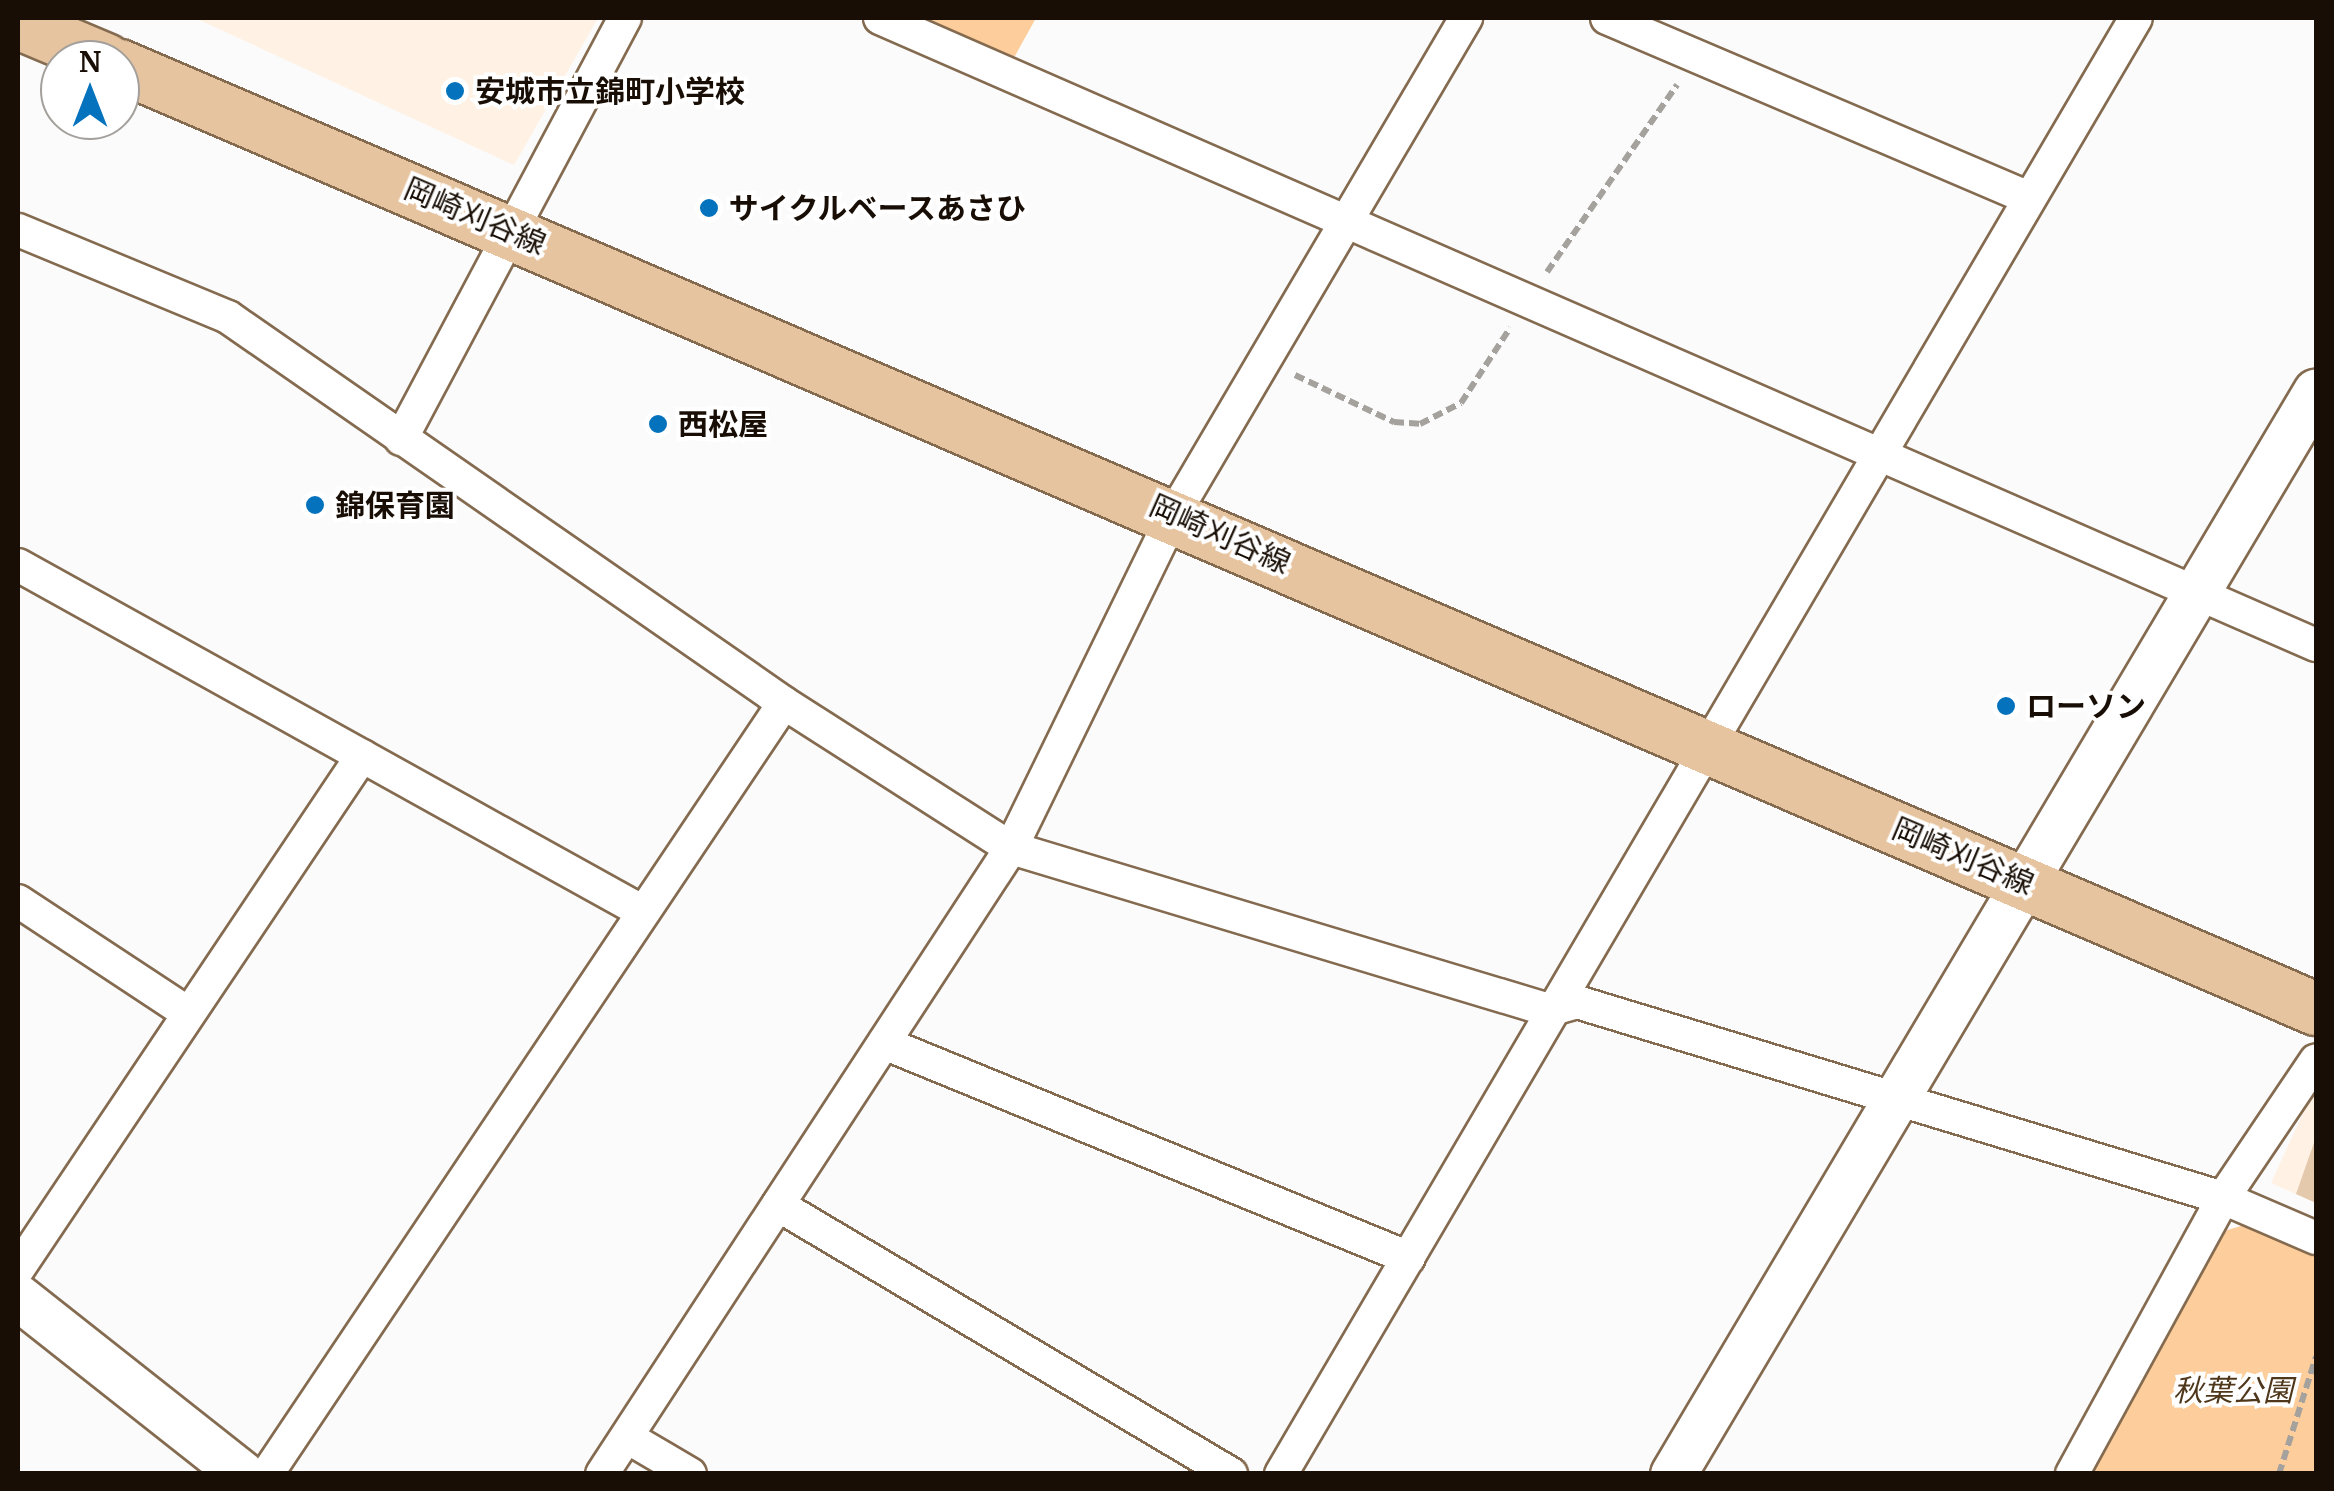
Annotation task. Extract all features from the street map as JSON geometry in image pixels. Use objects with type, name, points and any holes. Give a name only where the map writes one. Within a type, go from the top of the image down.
[{"type":"main road","points":[[18,22],[60,40]]},
{"type":"main road","name":"岡崎刈谷線","points":[[140,74],[1174,514],[1700,746],[2316,1008]]},
{"type":"street","points":[[401,439],[506,229],[625,18]]},
{"type":"street","points":[[880,18],[2316,645]]},
{"type":"street","points":[[602,1474],[1011,848],[1174,514],[1343,221],[1466,18]]},
{"type":"street","points":[[1607,18],[2028,198]]},
{"type":"street","points":[[1281,1474],[1409,1258],[1700,746],[2136,18]]},
{"type":"street","points":[[18,230],[228,317],[784,703],[1011,848],[1549,1010],[1577,1002],[2223,1198],[2316,1238]]},
{"type":"street","points":[[1673,1474],[2316,391]]},
{"type":"street","points":[[18,565],[643,912]]},
{"type":"street","points":[[267,1474],[784,703]]},
{"type":"street","points":[[18,1269],[362,756]]},
{"type":"street","points":[[18,901],[188,1013]]},
{"type":"street","points":[[884,1043],[1409,1258]]},
{"type":"street","points":[[2072,1474],[2223,1198],[2316,1060]]},
{"type":"street","points":[[778,1204],[1231,1474]]},
{"type":"street","points":[[18,1297],[242,1474]]},
{"type":"street","points":[[626,1436],[690,1474]]},
{"type":"path","points":[[1264,360],[1394,422],[1420,424],[1462,403],[1526,302],[1695,58]]},
{"type":"path","points":[[2280,1474],[2316,1357]]},
{"type":"shaded area","name":"安城市立錦町小学校","points":[[195,18],[598,18],[514,165]]},
{"type":"shaded area","points":[[2316,1085],[2316,1203],[2271,1183]]},
{"type":"green space","points":[[896,18],[1036,18],[1006,72]]},
{"type":"green space","name":"秋葉公園","points":[[2244,1225],[2316,1257],[2316,1473],[2091,1473],[2224,1231]]},
{"type":"building","points":[[2316,1137],[2316,1203],[2296,1194]]},
{"type":"place","name":"安城市立錦町小学校","points":[[455,91]]},
{"type":"place","name":"サイクルベースあさひ","points":[[709,208]]},
{"type":"place","name":"西松屋","points":[[658,424]]},
{"type":"place","name":"錦保育園","points":[[315,505]]},
{"type":"place","name":"ローソン","points":[[2006,706]]}]
